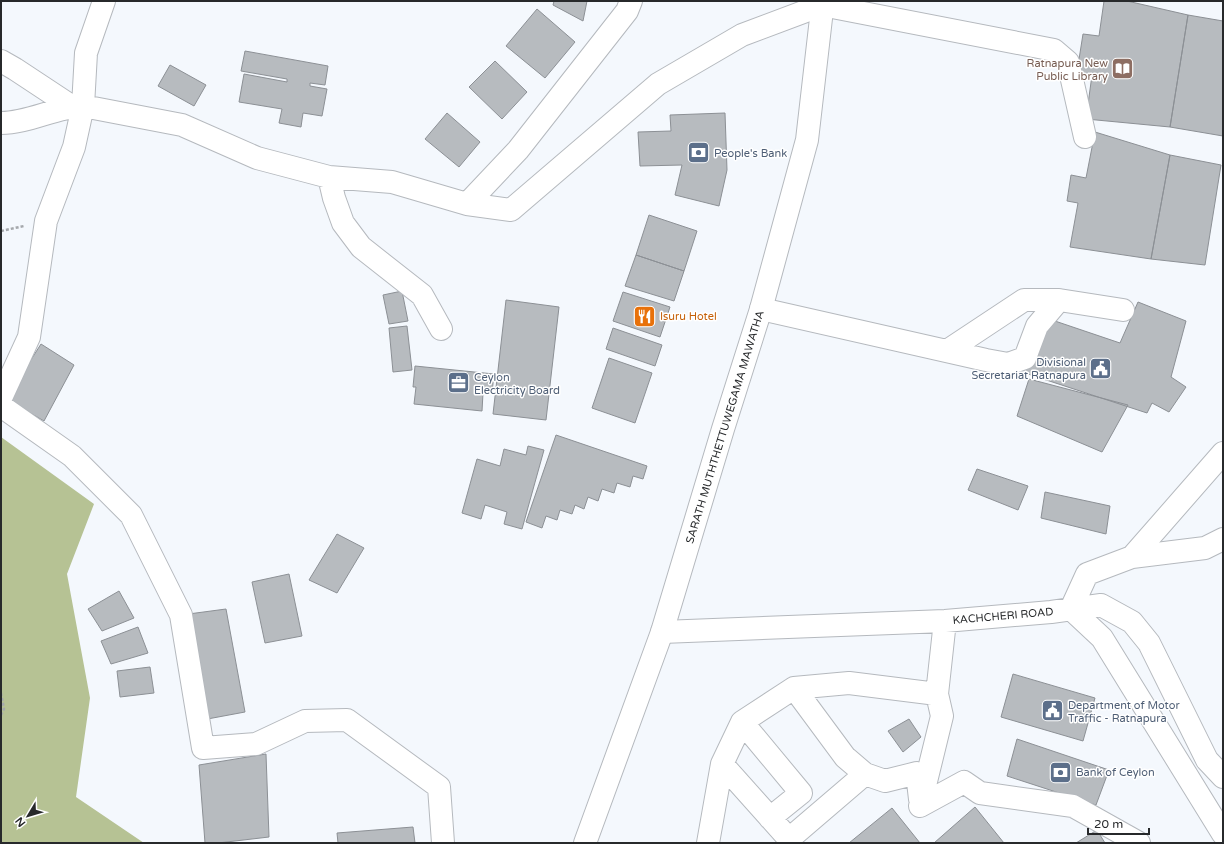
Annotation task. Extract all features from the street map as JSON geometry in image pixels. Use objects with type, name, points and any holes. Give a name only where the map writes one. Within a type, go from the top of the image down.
[{"type":"street","points":[[1,398],[29,338],[46,221],[74,147],[77,106],[86,53],[104,1]]},
{"type":"street","points":[[467,204],[518,150],[627,11],[631,1]]},
{"type":"street","points":[[1,61],[77,106],[182,125],[258,158],[329,177],[392,182],[467,204],[511,210],[658,84],[742,35],[822,3],[1054,50],[1068,62],[1086,136]]},
{"type":"street","name":"SARATH MUTHTHETTUWEGAMA MAWATHA","points":[[585,843],[662,632],[761,309],[807,140],[822,3]]},
{"type":"street","points":[[1,123],[14,123],[77,106]]},
{"type":"street","points":[[329,177],[342,223],[361,247],[422,295],[441,329]]},
{"type":"street","points":[[947,351],[1024,300],[1059,300],[1122,310]]},
{"type":"street","points":[[761,309],[1008,364],[1025,358],[1037,326],[1059,300]]},
{"type":"street","points":[[1,406],[72,456],[131,515],[181,616],[203,748],[256,744],[305,721],[347,720],[439,787],[443,843]]},
{"type":"street","points":[[1132,557],[1223,453]]},
{"type":"street","points":[[1223,539],[1205,548],[1132,557],[1087,574],[1071,609],[1102,638],[1223,834]]},
{"type":"street","name":"KACHCHERI ROAD","points":[[662,632],[945,621],[1051,612],[1101,605],[1132,622],[1149,643],[1207,760],[1223,777]]},
{"type":"street","points":[[920,806],[942,716],[937,694],[945,621]]},
{"type":"street","points":[[708,843],[722,764],[742,722],[794,688],[849,683],[937,694]]},
{"type":"street","points":[[794,688],[845,757],[865,774],[885,781],[917,773],[920,806]]},
{"type":"street","points":[[742,722],[801,793],[770,818]]},
{"type":"street","points":[[722,764],[788,839],[865,774]]},
{"type":"street","points":[[920,806],[964,782],[980,793],[1073,806],[1139,843]]},
{"type":"path","points":[[1,693],[4,708],[1,715]]},
{"type":"green space","points":[[1,437],[94,504],[67,574],[90,698],[76,797],[144,843],[1,843]]},
{"type":"building","points":[[554,1],[587,1],[583,21],[553,5]]},
{"type":"building","points":[[1104,1],[1127,1],[1188,15],[1170,127],[1086,119],[1092,75],[1077,72],[1083,34],[1099,36]]},
{"type":"building","points":[[537,9],[575,42],[545,78],[506,46]]},
{"type":"building","points":[[1188,15],[1223,21],[1223,136],[1170,127]]},
{"type":"building","points":[[245,51],[328,66],[325,85],[310,83],[310,86],[327,89],[322,116],[303,113],[301,127],[279,123],[282,109],[239,102],[244,74],[287,82],[287,79],[241,71]]},
{"type":"building","points":[[495,61],[527,92],[502,119],[469,87]]},
{"type":"building","points":[[170,65],[206,85],[194,106],[158,86]]},
{"type":"building","points":[[447,113],[480,142],[459,167],[425,139]]},
{"type":"building","points":[[725,113],[727,170],[719,206],[675,195],[682,165],[640,166],[638,132],[671,131],[670,115]]},
{"type":"building","points":[[1095,132],[1170,155],[1151,259],[1070,247],[1078,203],[1067,201],[1071,175],[1086,178]]},
{"type":"building","points":[[1170,155],[1221,165],[1205,265],[1151,259]]},
{"type":"building","points":[[649,215],[697,231],[684,271],[636,255]]},
{"type":"building","points":[[636,255],[684,271],[674,301],[625,286]]},
{"type":"building","points":[[402,291],[408,321],[389,324],[383,295]]},
{"type":"building","points":[[623,292],[670,307],[660,337],[613,321]]},
{"type":"building","points":[[506,300],[559,307],[546,420],[493,414]]},
{"type":"building","points":[[1138,302],[1186,321],[1171,377],[1186,387],[1169,412],[1152,403],[1147,413],[1025,373],[1049,319],[1120,343]]},
{"type":"building","points":[[407,326],[412,370],[393,372],[389,328]]},
{"type":"building","points":[[613,328],[662,345],[655,366],[606,349]]},
{"type":"building","points":[[41,344],[74,365],[44,421],[6,399]]},
{"type":"building","points":[[609,358],[652,373],[635,423],[592,408]]},
{"type":"building","points":[[415,366],[494,374],[492,393],[483,393],[482,411],[414,404],[416,387],[413,387]]},
{"type":"building","points":[[1029,379],[1128,405],[1102,452],[1017,416]]},
{"type":"building","points":[[556,435],[647,466],[643,479],[633,476],[630,487],[617,483],[614,493],[602,489],[598,501],[588,497],[584,509],[575,505],[572,514],[560,510],[557,520],[546,516],[542,528],[526,522]]},
{"type":"building","points":[[528,446],[544,450],[522,529],[504,524],[507,512],[485,505],[481,519],[462,513],[477,459],[500,466],[504,449],[526,455]]},
{"type":"building","points":[[977,469],[1028,486],[1018,510],[968,490]]},
{"type":"building","points":[[1045,492],[1110,506],[1106,534],[1041,518]]},
{"type":"building","points":[[337,534],[364,548],[337,593],[309,580]]},
{"type":"building","points":[[289,574],[302,636],[265,643],[252,582]]},
{"type":"building","points":[[119,591],[134,618],[102,631],[88,609]]},
{"type":"building","points":[[226,609],[245,712],[202,720],[181,615]]},
{"type":"building","points":[[138,627],[148,653],[111,664],[101,641]]},
{"type":"building","points":[[150,667],[154,693],[120,697],[117,671]]},
{"type":"building","points":[[1013,674],[1095,698],[1083,741],[1001,717]]},
{"type":"building","points":[[909,719],[921,737],[903,752],[888,731]]},
{"type":"building","points":[[1017,739],[1109,770],[1096,805],[1007,776]]},
{"type":"building","points":[[266,754],[269,837],[218,843],[205,843],[199,765]]},
{"type":"building","points":[[975,807],[1004,843],[934,843]]},
{"type":"building","points":[[892,808],[920,843],[849,843]]},
{"type":"building","points":[[413,827],[415,843],[338,843],[337,833]]},
{"type":"building","points":[[1097,830],[1105,843],[1076,843]]},
{"type":"place","name":"Ratnapura New Public Library","points":[[1123,69]]},
{"type":"place","name":"People's Bank","points":[[698,153]]},
{"type":"place","name":"Isuru Hotel","points":[[644,316]]},
{"type":"place","name":"Divisional Secretariat Ratnapura","points":[[1101,368]]},
{"type":"place","name":"Ceylon Electricity Board","points":[[459,383]]},
{"type":"place","name":"Department of Motor Traffic - Ratnapura","points":[[1052,711]]},
{"type":"place","name":"Bank of Ceylon","points":[[1060,772]]}]
